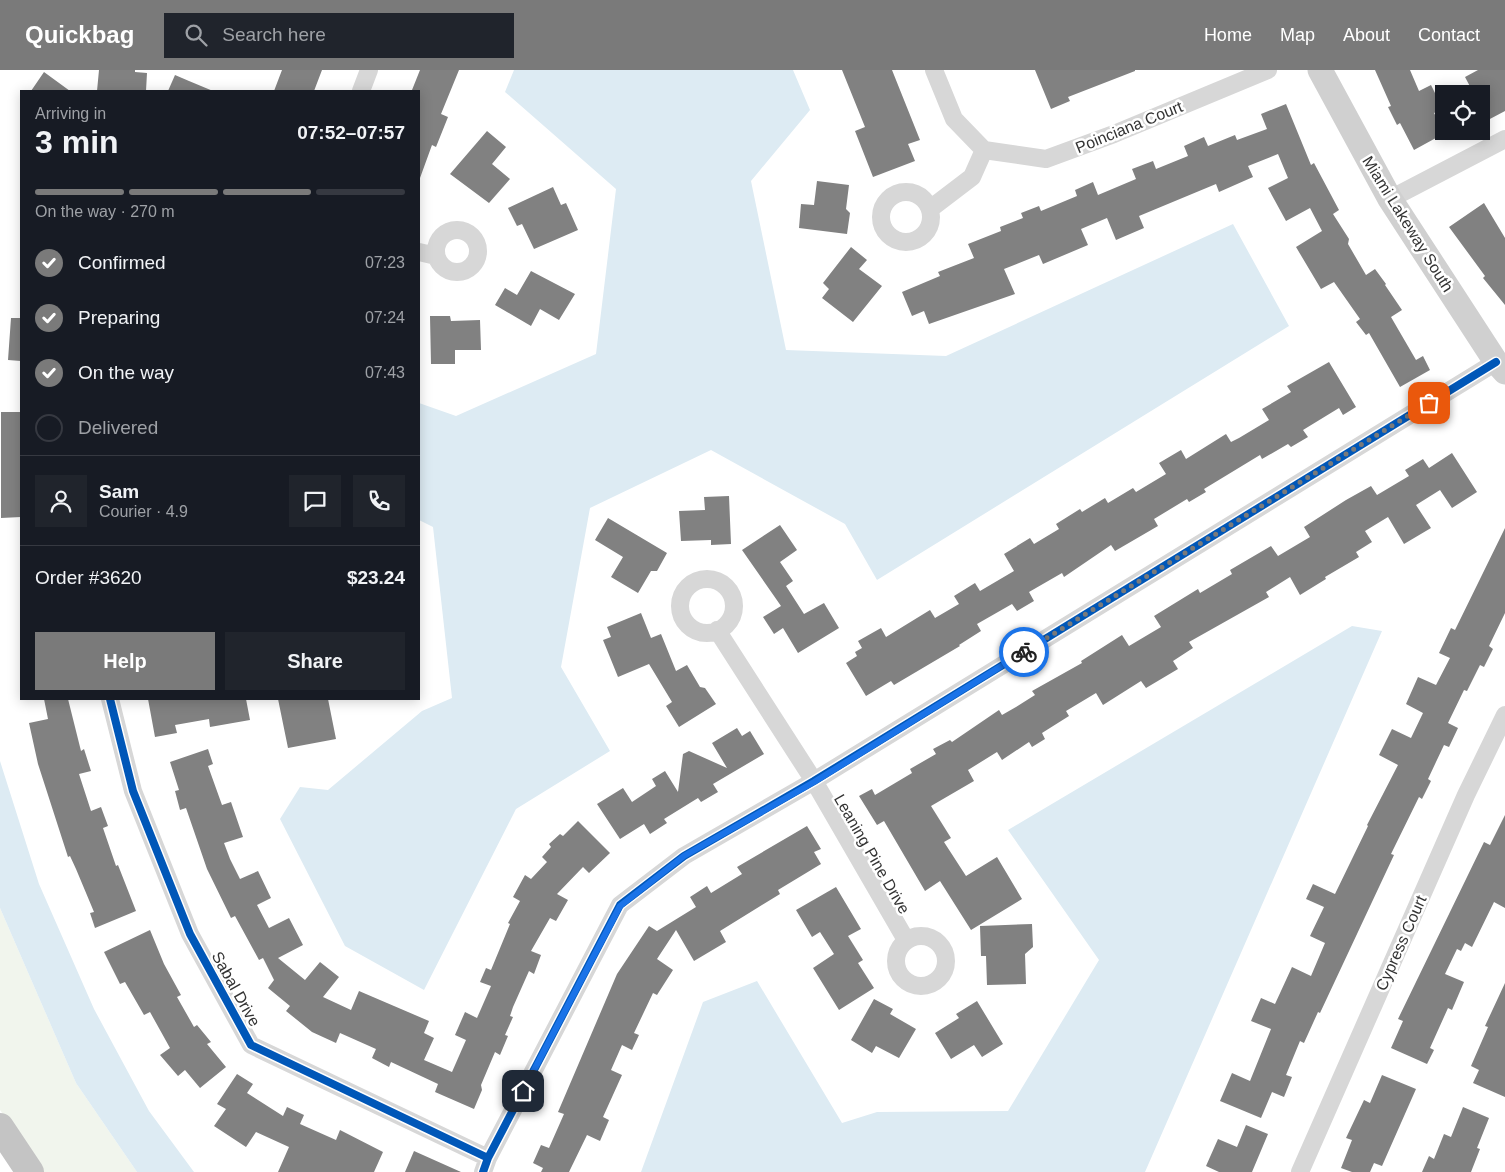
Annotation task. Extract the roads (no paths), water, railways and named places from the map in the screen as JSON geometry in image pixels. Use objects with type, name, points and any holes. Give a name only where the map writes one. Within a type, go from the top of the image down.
[{"type":"highway","points":[[0,1127],[30,1172]]},
{"type":"street","points":[[361,90],[369,70]]},
{"type":"street","points":[[930,209],[972,177],[984,150],[954,119],[934,70]]},
{"type":"street","name":"Poinciana Court","points":[[984,150],[1046,158],[1114,134],[1268,70]]},
{"type":"street","name":"Miami Lakeway South","points":[[1320,70],[1390,199],[1500,367]]},
{"type":"street","points":[[1390,199],[1505,139]]},
{"type":"street","points":[[420,252],[436,256]]},
{"type":"street","name":"Leaning Pine Drive","points":[[486,1165],[620,906],[684,856],[814,782],[1500,367]]},
{"type":"street","name":"Leaning Pine Drive","points":[[717,630],[814,782],[906,940]]},
{"type":"street","name":"Sabal Drive","points":[[110,700],[133,791],[190,934],[251,1045],[486,1165]]},
{"type":"street","name":"Cypress Court","points":[[1300,1172],[1466,795],[1505,715]]}]
